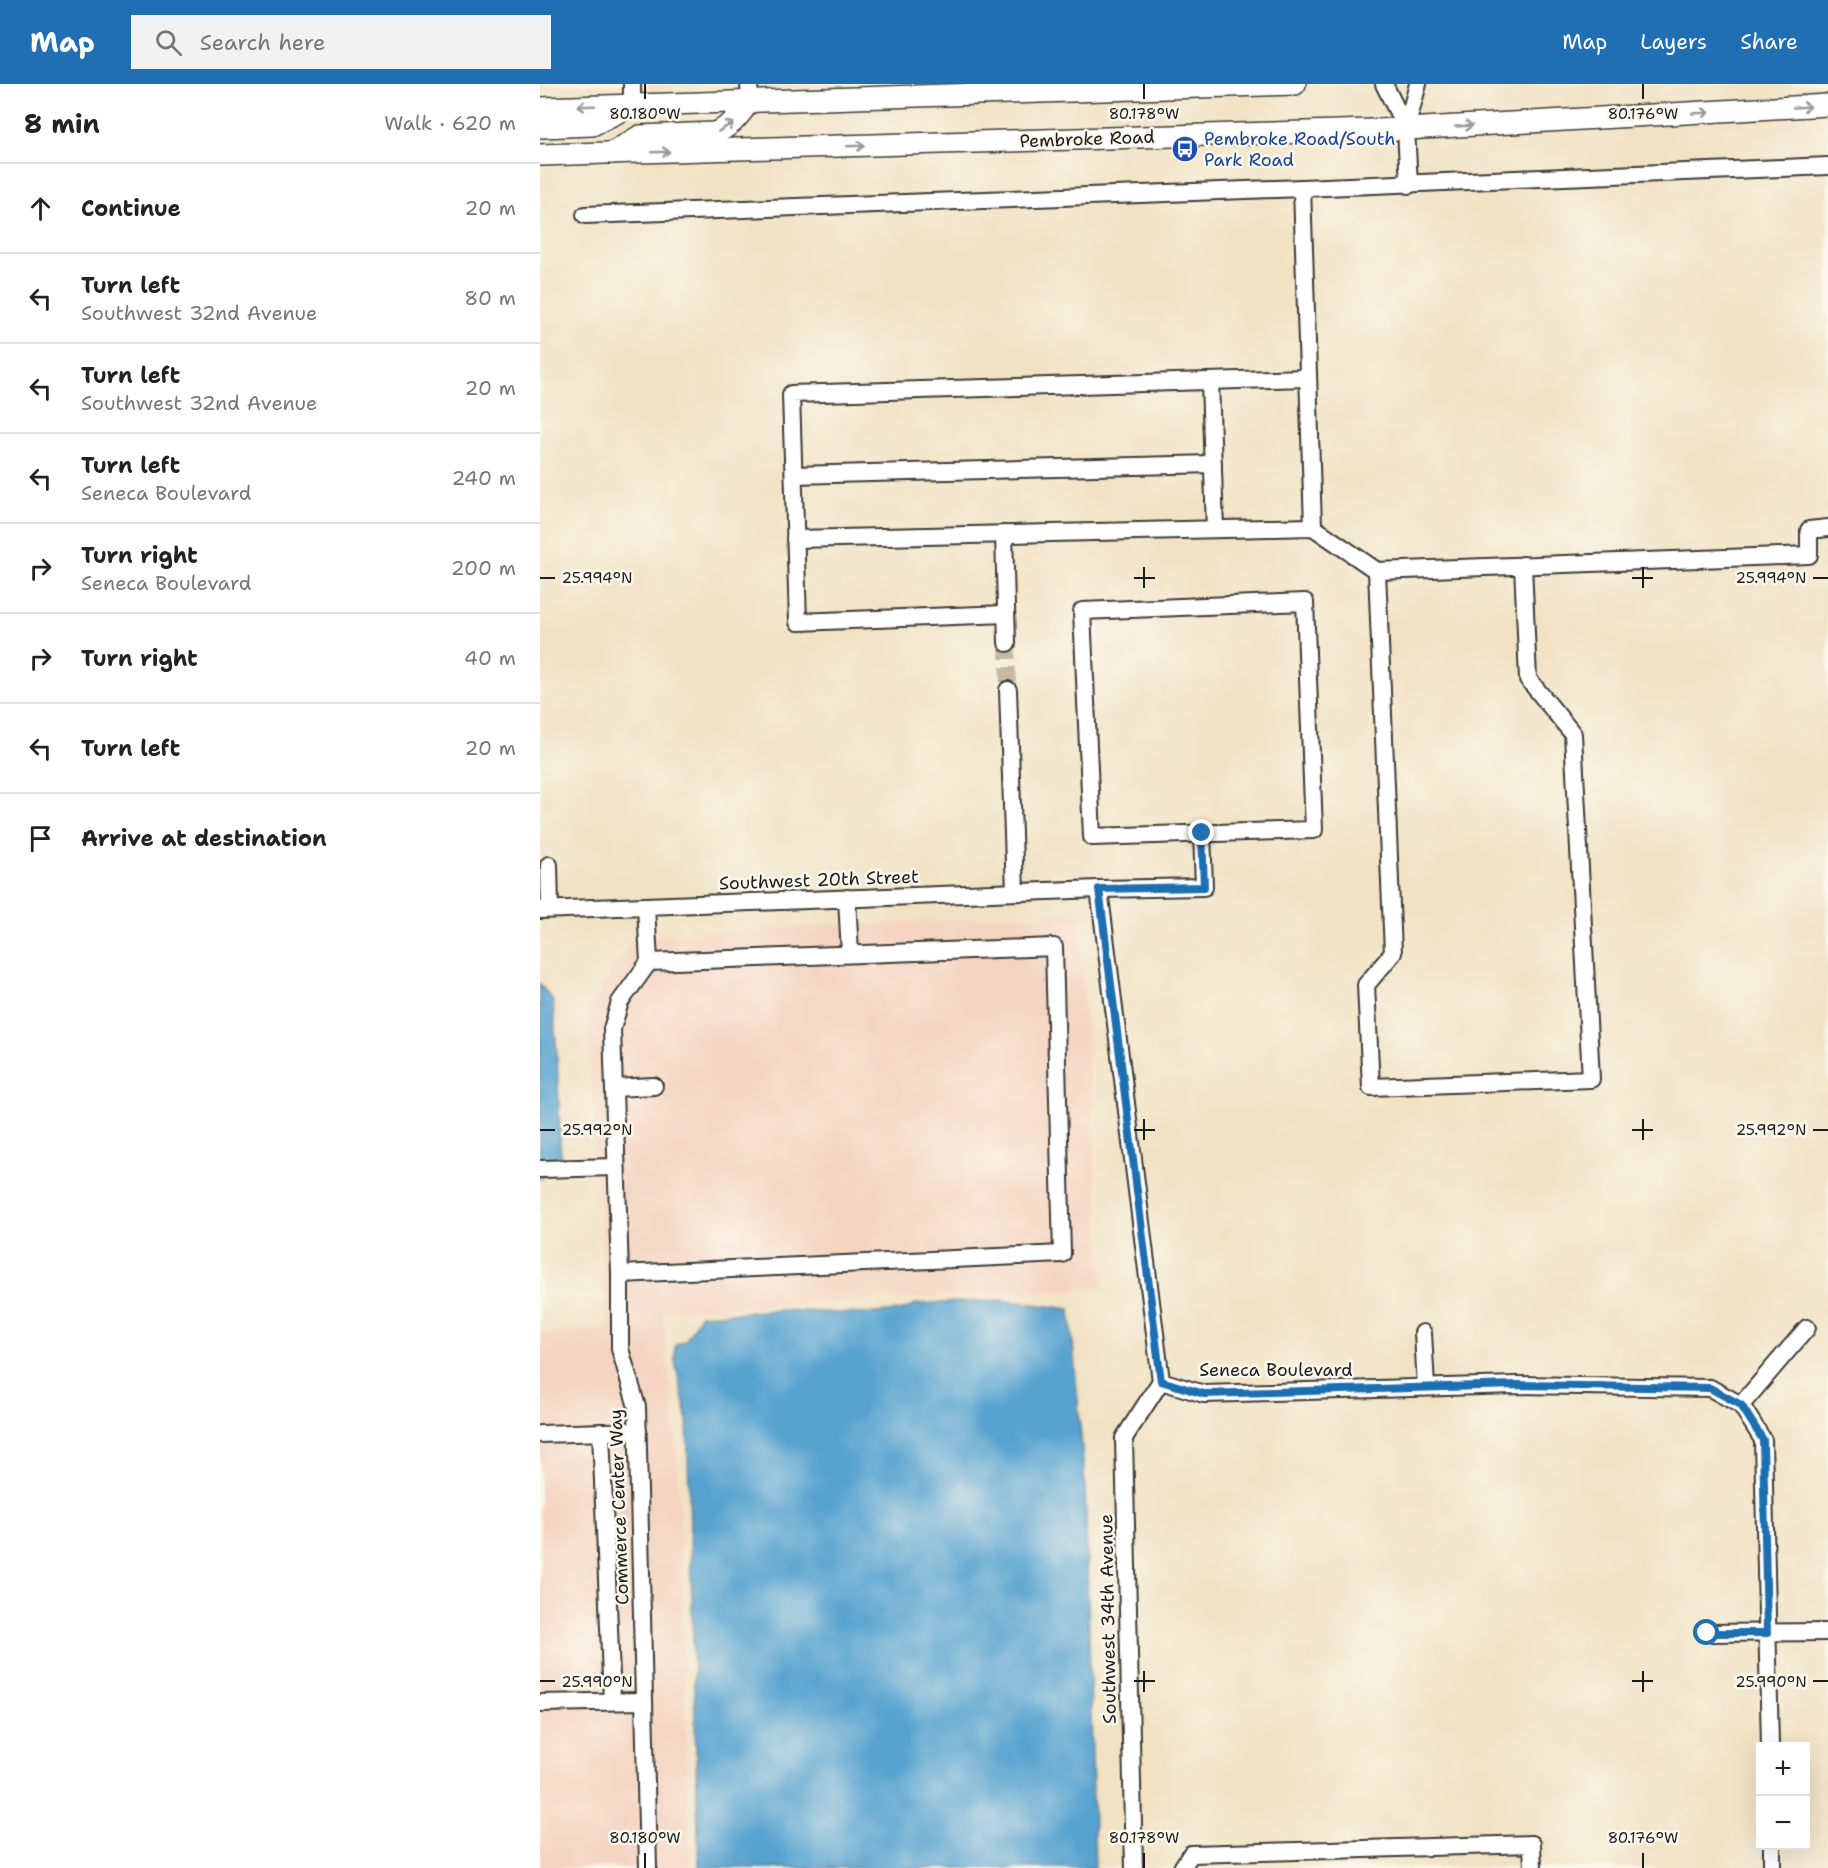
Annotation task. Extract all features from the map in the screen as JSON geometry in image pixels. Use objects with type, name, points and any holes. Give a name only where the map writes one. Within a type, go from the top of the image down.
[{"type":"main road","points":[[540,108],[632,94],[1295,84]]},
{"type":"main road","points":[[611,154],[640,136],[714,133],[724,130],[732,124],[750,93]]},
{"type":"main road","points":[[540,127],[592,125],[632,94]]},
{"type":"main road","name":"Pembroke Road","points":[[540,155],[1406,129],[1828,105]]},
{"type":"street","points":[[1384,84],[1406,129]]},
{"type":"street","points":[[1409,185],[1406,129],[1418,84]]},
{"type":"street","points":[[585,215],[1409,185],[1828,166]]},
{"type":"street","points":[[1302,188],[1312,527]]},
{"type":"street","points":[[1006,614],[798,622],[791,394],[1306,378]]},
{"type":"street","points":[[1210,381],[1215,529]]},
{"type":"street","points":[[794,475],[1213,464]]},
{"type":"street","points":[[795,539],[1312,527],[1377,571],[1809,555],[1809,530],[1828,528]]},
{"type":"street","points":[[1004,534],[1007,644]]},
{"type":"street","points":[[1377,571],[1393,953],[1366,985],[1371,1087],[1591,1079],[1573,734],[1528,679],[1523,565]]},
{"type":"street","points":[[1305,602],[1314,830],[1202,833],[1092,837],[1082,611],[1305,602]]},
{"type":"street","points":[[1008,690],[1015,892]]},
{"type":"street","name":"Southwest 20th Street","points":[[545,910],[1204,887],[1202,833]]},
{"type":"street","points":[[545,910],[549,865]]},
{"type":"street","points":[[1099,889],[1161,1381]]},
{"type":"street","points":[[847,898],[850,954]]},
{"type":"street","points":[[620,1274],[1062,1254],[1054,947],[649,962],[646,906]]},
{"type":"street","name":"Commerce Center Way","points":[[648,1868],[637,1407],[620,1349],[620,1274],[612,1029],[620,1002],[649,962]]},
{"type":"street","points":[[614,1088],[654,1086]]},
{"type":"street","points":[[540,1169],[616,1167]]},
{"type":"street","points":[[1770,1742],[1763,1440],[1741,1405],[1807,1328]]},
{"type":"street","points":[[1423,1334],[1426,1387]]},
{"type":"street","name":"Seneca Boulevard","points":[[1161,1381],[1204,1394],[1516,1385],[1710,1388],[1741,1405]]},
{"type":"street","name":"Southwest 34th Avenue","points":[[1134,1868],[1124,1438],[1161,1381]]},
{"type":"street","points":[[540,1434],[638,1431]]},
{"type":"street","points":[[601,1432],[612,1701]]},
{"type":"street","points":[[1707,1633],[1828,1632]]},
{"type":"street","points":[[540,1703],[644,1701]]},
{"type":"street","points":[[1182,1868],[1191,1854],[1532,1844],[1533,1868]]},
{"type":"street","points":[[1772,1850],[1772,1868]]},
{"type":"shaded area","points":[[1078,913],[1103,1288],[663,1311],[678,1464],[690,1868],[540,1868],[540,1333],[607,1330],[587,1010],[634,936]]},
{"type":"water","points":[[540,984],[553,1001],[561,1164],[540,1179]]},
{"type":"water","points":[[1002,1300],[1070,1309],[1085,1484],[1095,1868],[699,1868],[687,1417],[675,1361],[675,1345],[686,1340],[700,1315],[782,1310],[861,1314],[901,1311],[916,1304]]},
{"type":"tunnel","points":[[1007,643],[1008,690]]},
{"type":"place","name":"Pembroke Road/South Park Road","points":[[1185,149]]},
{"type":"route","points":[[1202,833],[1204,887],[1099,889],[1161,1381],[1204,1394],[1516,1385],[1710,1388],[1741,1405],[1763,1440],[1767,1633],[1707,1633]]}]
